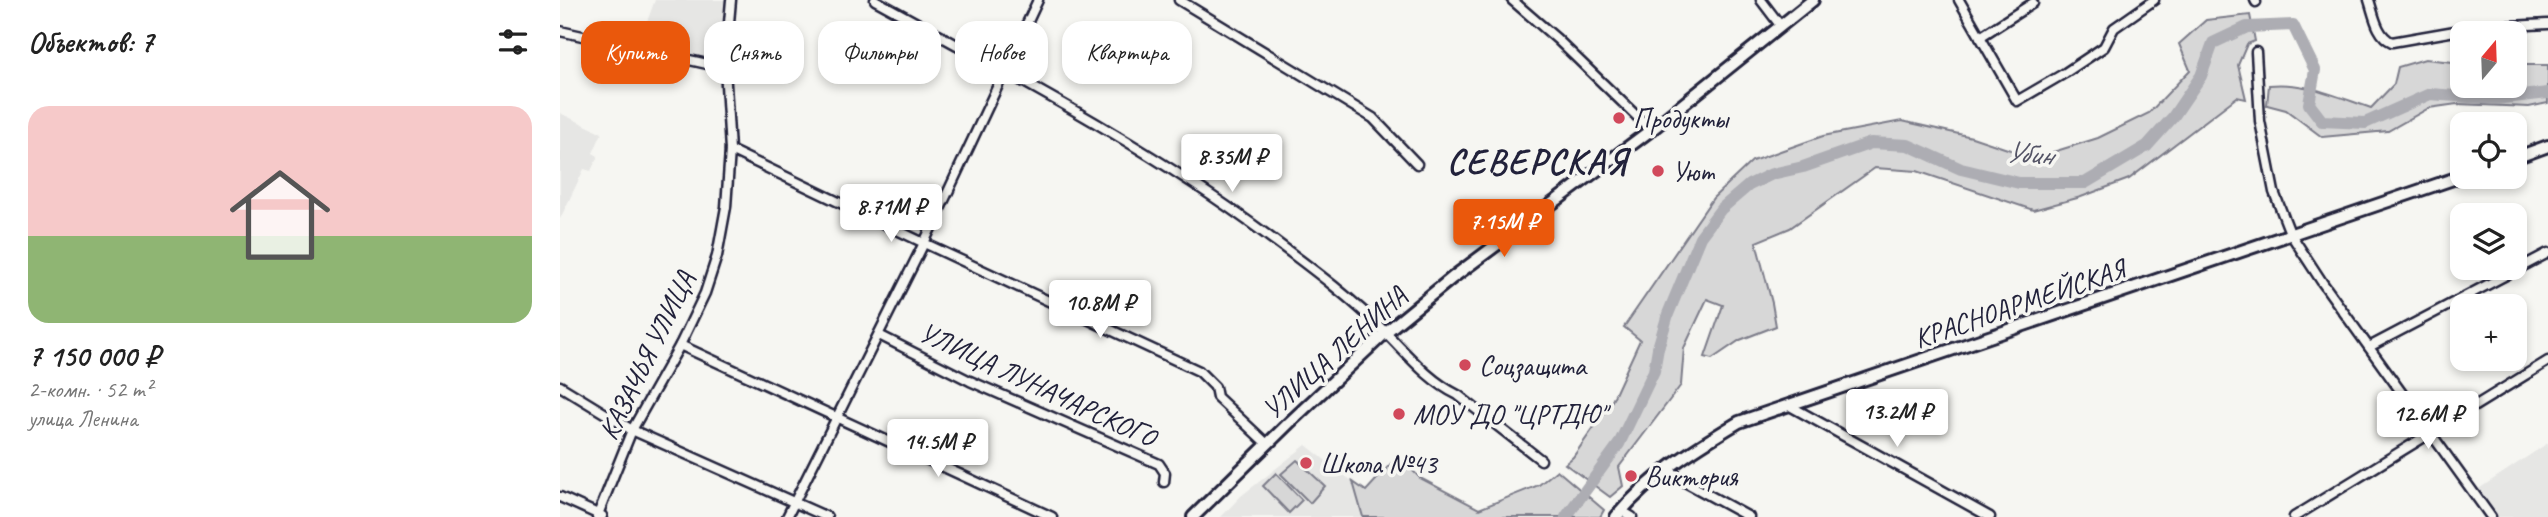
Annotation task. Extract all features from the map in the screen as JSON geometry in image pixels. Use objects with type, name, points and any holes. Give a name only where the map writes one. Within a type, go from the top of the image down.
[{"type":"street","name":"КАЗАЧЬЯ УЛИЦА","points":[[729,21],[731,0]]},
{"type":"street","points":[[874,0],[955,45]]},
{"type":"street","points":[[1028,21],[1038,0]]},
{"type":"street","points":[[1180,0],[1373,118],[1417,164]]},
{"type":"street","points":[[1512,0],[1567,48],[1651,130]]},
{"type":"street","points":[[1761,0],[1780,25]]},
{"type":"street","name":"УЛИЦА ЛЕНИНА","points":[[1194,517],[1386,332],[1452,278],[1651,130],[1813,0]]},
{"type":"street","points":[[1959,0],[2018,101],[2104,47],[2114,28],[2154,0]]},
{"type":"street","points":[[2369,0],[2378,28],[2385,39],[2392,42],[2472,28],[2548,24]]},
{"type":"street","points":[[1980,37],[2033,3]]},
{"type":"street","points":[[560,31],[704,63]]},
{"type":"street","points":[[2256,52],[2260,121],[2274,192],[2290,233],[2429,434],[2491,517]]},
{"type":"street","name":"КАЗАЧЬЯ УЛИЦА","points":[[600,516],[632,430],[680,345],[705,293],[717,256],[726,207],[730,150],[726,84]]},
{"type":"street","points":[[787,517],[879,335],[999,84]]},
{"type":"street","points":[[1025,84],[1175,172],[1266,234],[1386,332],[1401,351],[1447,390],[1458,395],[1541,460]]},
{"type":"street","points":[[2527,154],[2548,146]]},
{"type":"street","points":[[730,150],[1199,371],[1215,387],[1217,397],[1267,444]]},
{"type":"street","name":"КРАСНОАРМЕЙСКАЯ","points":[[1619,514],[1630,500],[1667,468],[1691,450],[1739,422],[2450,180]]},
{"type":"street","points":[[2369,347],[2548,253]]},
{"type":"street","name":"УЛИЦА ЛУНАЧАРСКОГО","points":[[879,335],[970,381],[1159,464],[1165,473],[1164,482]]},
{"type":"street","points":[[680,345],[1052,517]]},
{"type":"street","points":[[2294,517],[2548,361]]},
{"type":"street","points":[[560,386],[632,430],[827,517]]},
{"type":"street","points":[[1790,406],[1990,517]]},
{"type":"street","points":[[1667,468],[1685,482],[1749,517]]},
{"type":"street","points":[[560,497],[600,516]]},
{"type":"street","points":[[1619,514],[1632,517]]},
{"type":"shaded area","points":[[655,0],[727,0],[724,21],[704,21],[704,60],[690,57],[690,21],[647,21]]},
{"type":"shaded area","points":[[2250,15],[2255,41],[2247,44],[2238,65],[2246,99],[2237,97],[2129,179],[2081,197],[2033,210],[1917,171],[1875,168],[1790,228],[1756,242],[1776,326],[1740,340],[1712,359],[1705,357],[1723,305],[1707,299],[1684,348],[1681,385],[1619,467],[1623,486],[1610,497],[1565,464],[1573,457],[1611,403],[1640,340],[1624,327],[1713,198],[1752,161],[1823,136],[1902,121],[1972,137],[2034,158],[2098,138],[2149,113],[2190,70],[2179,44],[2206,20]]},
{"type":"shaded area","points":[[2425,59],[2450,62],[2450,98],[2527,98],[2527,65],[2548,65],[2548,103],[2529,107],[2457,104],[2429,108],[2388,131],[2322,137],[2286,110],[2267,105],[2269,85],[2282,84],[2321,91],[2371,108],[2394,84],[2398,67]]},
{"type":"shaded area","points":[[560,113],[602,133],[593,153],[598,156],[591,171],[584,169],[560,219]]},
{"type":"shaded area","points":[[2548,443],[2548,517],[2498,517],[2477,490]]},
{"type":"shaded area","name":"Школа №43","points":[[1306,445],[1353,482],[1363,517],[1221,517],[1241,496]]},
{"type":"shaded area","points":[[1398,456],[1420,478],[1479,509],[1539,485],[1557,470],[1604,510],[1600,517],[1363,517],[1353,482],[1366,491]]},
{"type":"shaded area","points":[[1297,460],[1325,486],[1310,503],[1281,474]]},
{"type":"shaded area","points":[[1276,473],[1302,500],[1289,513],[1263,486]]},
{"type":"waterway","name":"Убин","points":[[1566,517],[1619,444],[1654,371],[1668,314],[1700,237],[1721,209],[1749,185],[1772,174],[1803,167],[1871,143],[1908,145],[1961,169],[2019,183],[2085,183],[2147,146],[2173,117],[2201,76],[2213,43],[2247,27],[2293,25],[2315,70],[2309,104],[2322,121],[2365,123],[2430,94],[2495,99],[2548,93]]},
{"type":"place","name":"Продукты","points":[[1619,118]]},
{"type":"place","name":"Уют","points":[[1658,171]]},
{"type":"place","name":"Соцзащита","points":[[1465,365]]},
{"type":"place","name":"МОУ ДО \"ЦРТДЮ\"","points":[[1399,414]]},
{"type":"place","name":"Школа №43","points":[[1306,463]]},
{"type":"place","name":"Виктория","points":[[1631,476]]},
{"type":"district","name":"СЕВЕРСКАЯ","points":[[1538,161]]}]
